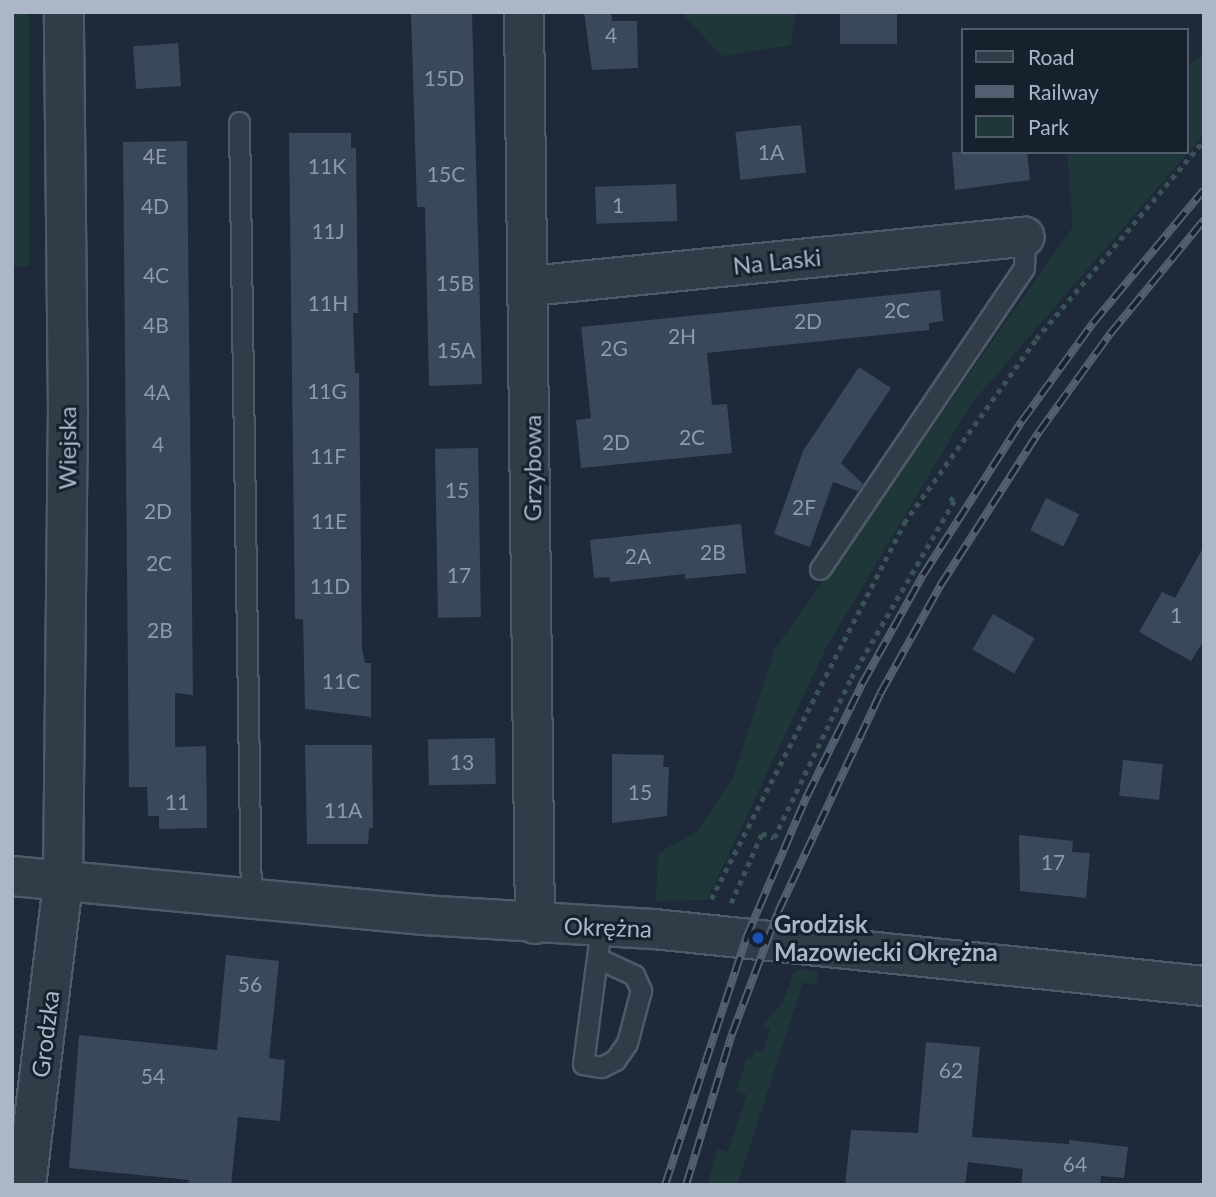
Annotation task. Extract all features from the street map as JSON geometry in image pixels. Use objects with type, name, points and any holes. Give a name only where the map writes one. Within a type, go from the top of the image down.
[{"type":"street","name":"Wiejska","points":[[64,12],[68,411],[64,883]]},
{"type":"street","name":"Grzybowa","points":[[524,12],[530,286],[535,925]]},
{"type":"street","name":"Na Laski","points":[[530,286],[1024,237]]},
{"type":"street","name":"Okrężna","points":[[12,876],[64,883],[535,925],[600,943],[654,929],[1204,986]]},
{"type":"street","name":"Grodzka","points":[[26,1185],[64,883]]},
{"type":"lane","points":[[239,122],[251,900]]},
{"type":"lane","points":[[820,569],[1024,268],[1024,237]]},
{"type":"lane","points":[[600,943],[634,975],[641,990],[627,1044],[615,1060],[601,1067],[583,1064],[600,943]]},
{"type":"path","points":[[707,906],[904,523],[1036,339],[1204,140]]},
{"type":"path","points":[[726,914],[762,833],[774,838],[852,678],[954,501],[946,496]]},
{"type":"green space","points":[[12,12],[29,12],[29,266],[12,266]]},
{"type":"green space","points":[[680,12],[795,12],[791,45],[722,56]]},
{"type":"green space","points":[[1204,52],[1204,134],[1188,153],[1188,66]]},
{"type":"green space","points":[[1067,154],[1187,154],[971,404],[826,648],[707,900],[656,901],[658,853],[698,831],[733,778],[775,649],[1073,227]]},
{"type":"green space","points":[[800,969],[818,972],[817,984],[803,983],[737,1185],[712,1185],[708,1182],[718,1149],[728,1152],[747,1095],[736,1091],[747,1058],[752,1059],[755,1050],[763,1052],[770,1029],[762,1026],[783,1002],[794,973]]},
{"type":"building","points":[[411,12],[472,12],[482,384],[429,386],[425,207],[417,207]]},
{"type":"building","points":[[584,12],[611,12],[612,21],[637,21],[638,68],[592,70]]},
{"type":"building","points":[[840,12],[897,12],[897,44],[840,44]]},
{"type":"building","points":[[178,43],[181,86],[136,89],[133,46]]},
{"type":"building","points":[[801,125],[806,173],[740,180],[735,132]]},
{"type":"building","points":[[289,133],[351,133],[351,148],[356,148],[358,313],[353,313],[355,373],[359,373],[362,648],[365,663],[371,663],[371,717],[305,709],[303,619],[295,619]]},
{"type":"building","points":[[187,141],[193,695],[175,693],[175,747],[206,746],[207,828],[159,829],[159,816],[148,816],[147,787],[129,787],[123,142]]},
{"type":"building","points":[[952,152],[1027,154],[1030,180],[955,190]]},
{"type":"building","points":[[676,184],[677,221],[596,224],[595,187]]},
{"type":"building","points":[[940,290],[943,321],[929,323],[929,330],[707,353],[712,405],[727,404],[732,453],[581,468],[576,420],[591,418],[581,327]]},
{"type":"building","points":[[859,367],[891,388],[841,463],[863,484],[858,491],[833,482],[810,547],[774,534],[803,451]]},
{"type":"building","points":[[478,448],[481,617],[438,618],[435,449]]},
{"type":"building","points":[[1046,498],[1079,514],[1063,547],[1030,530]]},
{"type":"building","points":[[741,524],[746,573],[685,579],[685,574],[610,582],[609,577],[594,578],[590,540]]},
{"type":"building","points":[[1204,546],[1204,640],[1191,661],[1139,632],[1162,592],[1175,598]]},
{"type":"building","points":[[993,614],[1035,638],[1014,674],[972,650]]},
{"type":"building","points":[[495,738],[496,784],[429,785],[428,739]]},
{"type":"building","points":[[305,745],[372,745],[373,828],[369,828],[368,844],[307,844]]},
{"type":"building","points":[[612,754],[664,755],[663,767],[669,767],[667,816],[612,823]]},
{"type":"building","points":[[1123,760],[1163,764],[1159,800],[1119,796]]},
{"type":"building","points":[[1019,835],[1073,841],[1072,852],[1090,853],[1086,898],[1020,891]]},
{"type":"building","points":[[226,955],[279,961],[269,1058],[285,1060],[280,1121],[238,1117],[231,1185],[188,1185],[189,1180],[69,1168],[79,1035],[217,1050]]},
{"type":"building","points":[[926,1042],[980,1047],[972,1137],[1069,1144],[1069,1140],[1128,1147],[1124,1178],[1101,1176],[1100,1185],[1021,1185],[1023,1169],[968,1162],[965,1185],[845,1185],[851,1130],[918,1133]]},
{"type":"railway","points":[[665,1185],[746,938],[807,796],[862,684],[923,575],[1022,421],[1093,323],[1204,190]]},
{"type":"railway","points":[[686,1185],[732,1034],[778,912],[880,694],[940,586],[1039,432],[1110,334],[1204,220]]},
{"type":"place","name":"Grodzisk Mazowiecki Okrężna","points":[[758,938]]}]
